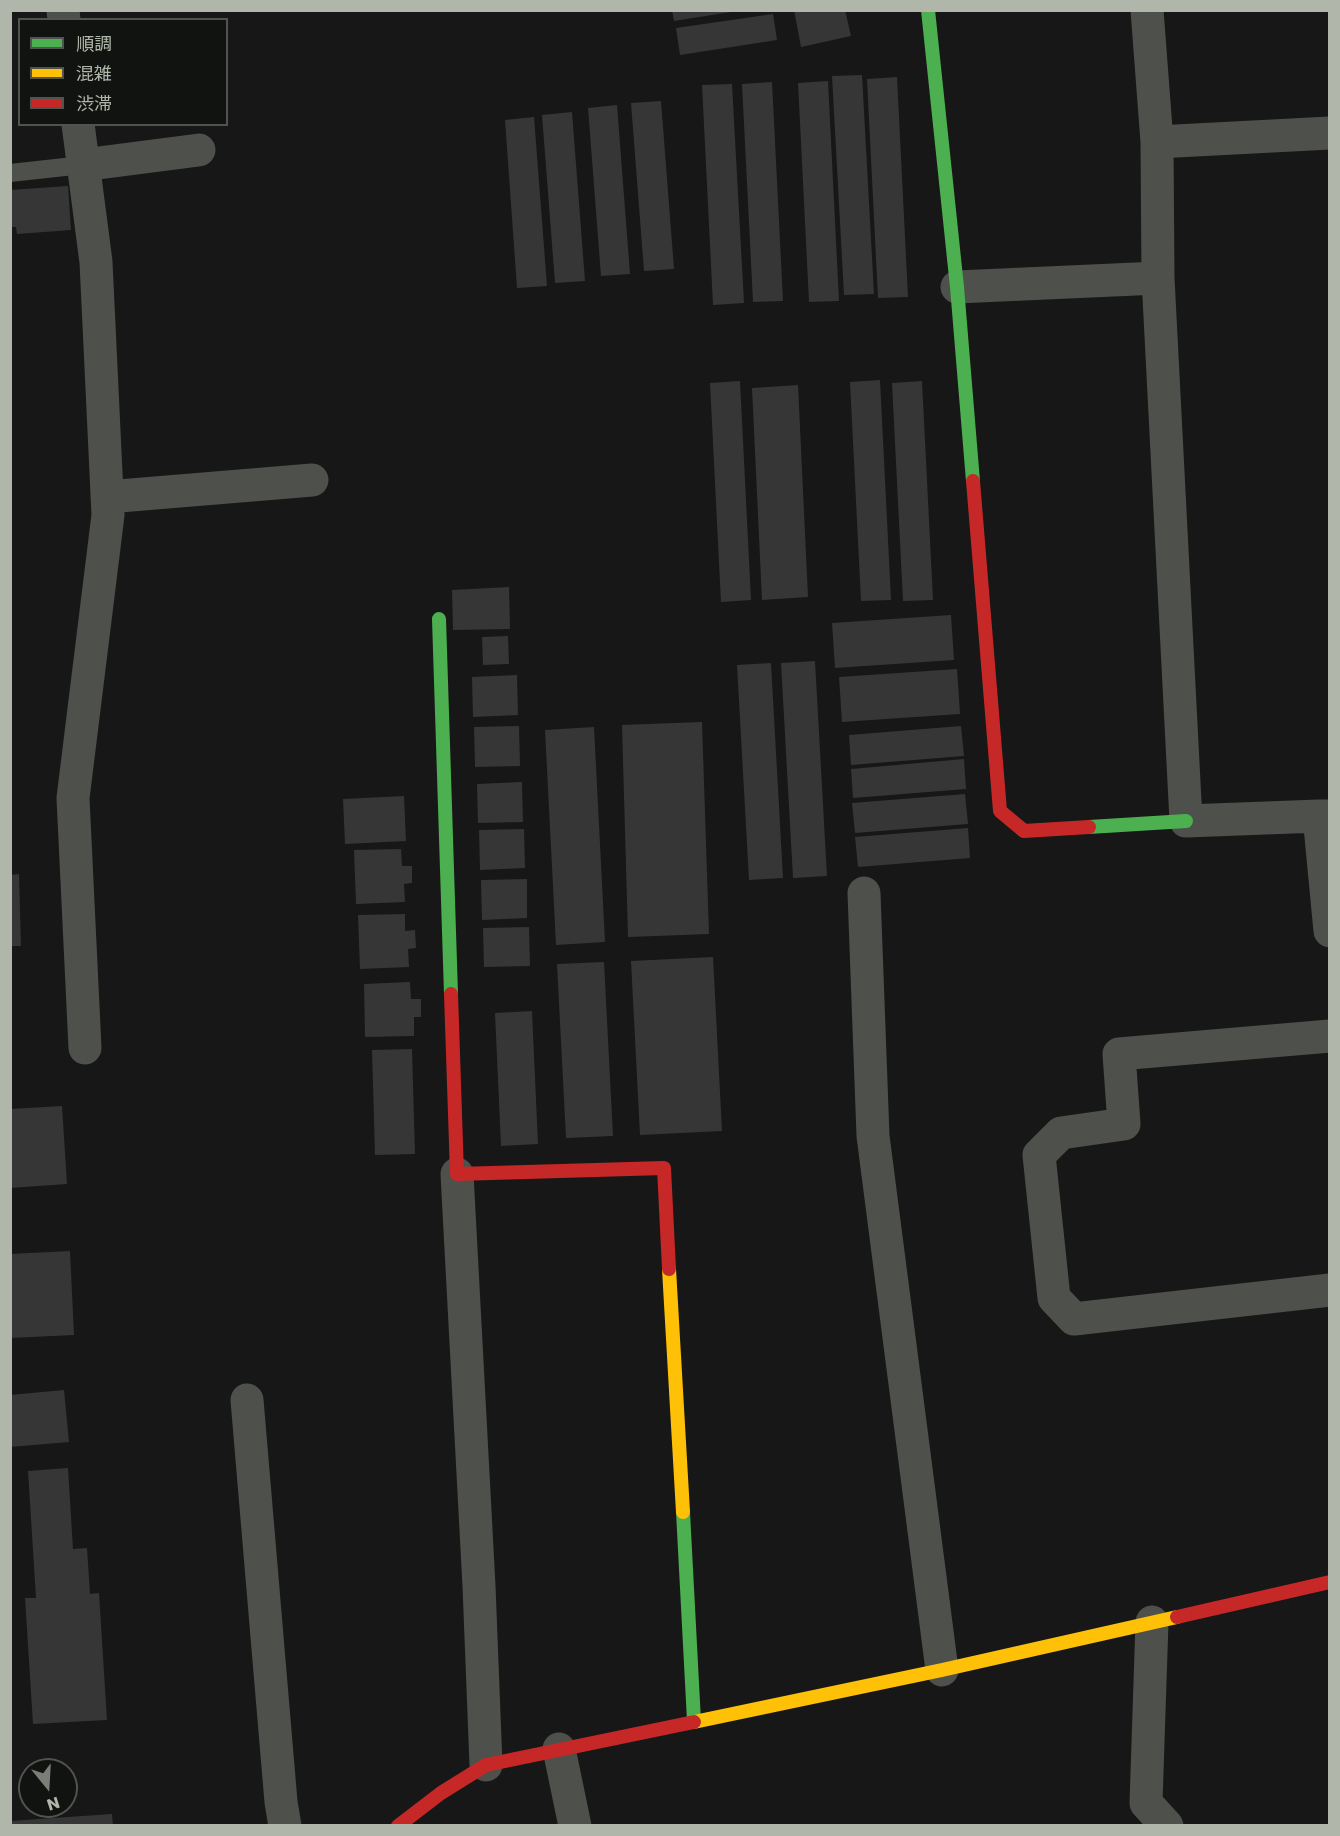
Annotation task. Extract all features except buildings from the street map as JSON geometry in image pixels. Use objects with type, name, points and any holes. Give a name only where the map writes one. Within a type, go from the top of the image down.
[{"type":"street","points":[[928,10],[957,287],[1000,811],[1024,831],[1186,821],[1324,816],[1329,931]]},
{"type":"street","points":[[1147,10],[1157,142],[1158,278],[1186,821]]},
{"type":"street","points":[[78,126],[96,262],[108,515],[73,798],[85,1048]]},
{"type":"street","points":[[1157,142],[1329,133]]},
{"type":"street","points":[[83,165],[199,150]]},
{"type":"street","points":[[957,287],[1158,278]]},
{"type":"street","points":[[107,497],[312,480]]},
{"type":"street","points":[[439,619],[457,1174],[486,1765]]},
{"type":"street","points":[[864,893],[873,1136],[942,1670]]},
{"type":"street","points":[[1329,1036],[1119,1054],[1124,1124],[1061,1133],[1039,1155],[1054,1298],[1074,1319],[1329,1290]]},
{"type":"street","points":[[457,1174],[664,1168],[694,1721]]},
{"type":"street","points":[[247,1400],[281,1802],[285,1826]]},
{"type":"street","points":[[398,1826],[441,1793],[486,1765],[942,1670],[1329,1582]]},
{"type":"street","points":[[1152,1622],[1146,1803],[1167,1826]]},
{"type":"street","points":[[559,1749],[575,1826]]},
{"type":"lane","points":[[10,173],[83,165]]},
{"type":"traffic: fast","points":[[928,10],[957,287],[973,481]]},
{"type":"traffic: fast","points":[[439,619],[451,994]]},
{"type":"traffic: fast","points":[[1089,827],[1186,821]]},
{"type":"traffic: fast","points":[[683,1512],[694,1721]]},
{"type":"traffic: slow","points":[[669,1269],[683,1512]]},
{"type":"traffic: slow","points":[[694,1722],[942,1670],[1177,1617]]},
{"type":"traffic: jam","points":[[973,481],[1000,811],[1024,831],[1089,827]]},
{"type":"traffic: jam","points":[[451,994],[457,1174],[664,1168],[669,1269]]},
{"type":"traffic: jam","points":[[1177,1617],[1330,1582]]},
{"type":"traffic: jam","points":[[398,1826],[441,1793],[486,1765],[694,1722]]}]
